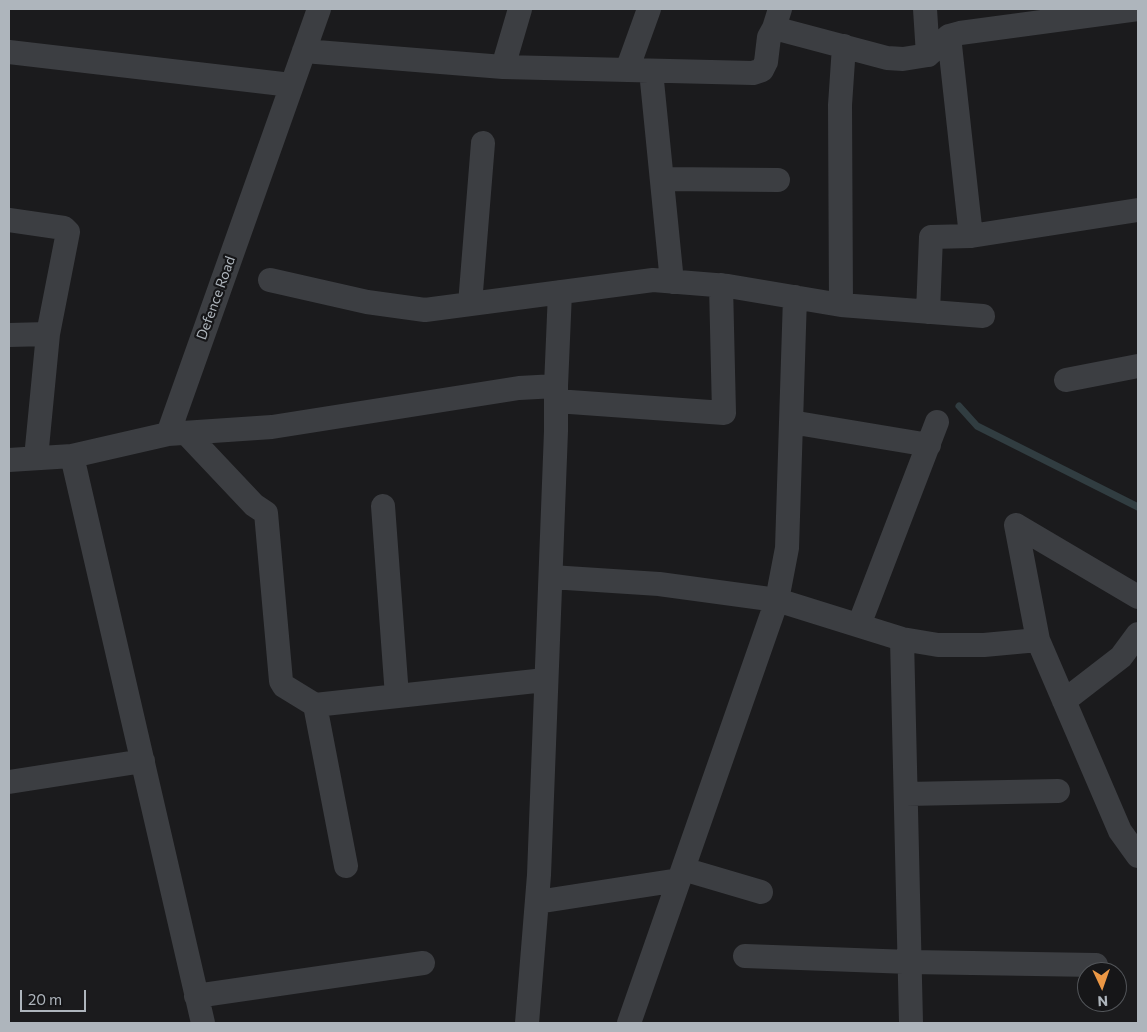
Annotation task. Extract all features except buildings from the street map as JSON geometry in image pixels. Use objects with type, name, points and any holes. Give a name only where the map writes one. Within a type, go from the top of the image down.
[{"type":"street","name":"Defence Road","points":[[177,434],[291,86],[319,9]]},
{"type":"street","points":[[503,67],[520,9]]},
{"type":"street","points":[[627,70],[649,9]]},
{"type":"street","points":[[925,9],[928,55]]},
{"type":"street","points":[[304,51],[503,67],[753,73],[762,70],[766,62],[769,37],[777,18],[844,46],[887,58],[903,58],[928,55],[949,36],[960,33],[1138,9]]},
{"type":"street","points":[[949,36],[971,236]]},
{"type":"street","points":[[841,305],[840,105],[844,46]]},
{"type":"street","points":[[9,52],[291,86]]},
{"type":"street","points":[[651,71],[672,282]]},
{"type":"street","points":[[470,304],[483,143]]},
{"type":"street","points":[[662,179],[778,180]]},
{"type":"street","points":[[928,312],[931,237],[971,236],[1138,210]]},
{"type":"street","points":[[9,220],[64,228],[68,232],[48,334],[36,458]]},
{"type":"street","points":[[270,280],[367,302],[425,310],[653,280],[721,285],[841,305],[983,316]]},
{"type":"street","points":[[9,460],[72,456],[177,434],[272,427],[519,388],[724,413],[721,285]]},
{"type":"street","points":[[527,1023],[537,902],[545,680],[551,577],[560,292]]},
{"type":"street","points":[[629,1023],[777,600],[787,548],[795,297]]},
{"type":"street","points":[[9,334],[48,334]]},
{"type":"street","points":[[1066,380],[1138,366]]},
{"type":"street","points":[[791,422],[929,445]]},
{"type":"street","points":[[859,625],[938,422]]},
{"type":"street","points":[[177,434],[254,505],[266,513],[281,682],[284,686],[315,705],[545,680]]},
{"type":"street","points":[[72,456],[203,1023]]},
{"type":"street","points":[[383,506],[398,696]]},
{"type":"street","points":[[1138,597],[1016,525],[1038,640],[1120,831],[1138,856]]},
{"type":"street","points":[[551,577],[659,584],[777,600],[902,639],[938,645],[984,645],[1038,640]]},
{"type":"street","points":[[1064,701],[1120,656],[1138,634]]},
{"type":"street","points":[[902,639],[911,1023]]},
{"type":"street","points":[[315,705],[346,866]]},
{"type":"street","points":[[9,782],[143,761]]},
{"type":"street","points":[[906,794],[1058,791]]},
{"type":"street","points":[[537,902],[681,875],[761,892]]},
{"type":"street","points":[[745,956],[910,962],[1077,964]]},
{"type":"street","points":[[196,996],[423,963]]},
{"type":"waterway","points":[[959,406],[977,426],[1138,507]]}]
